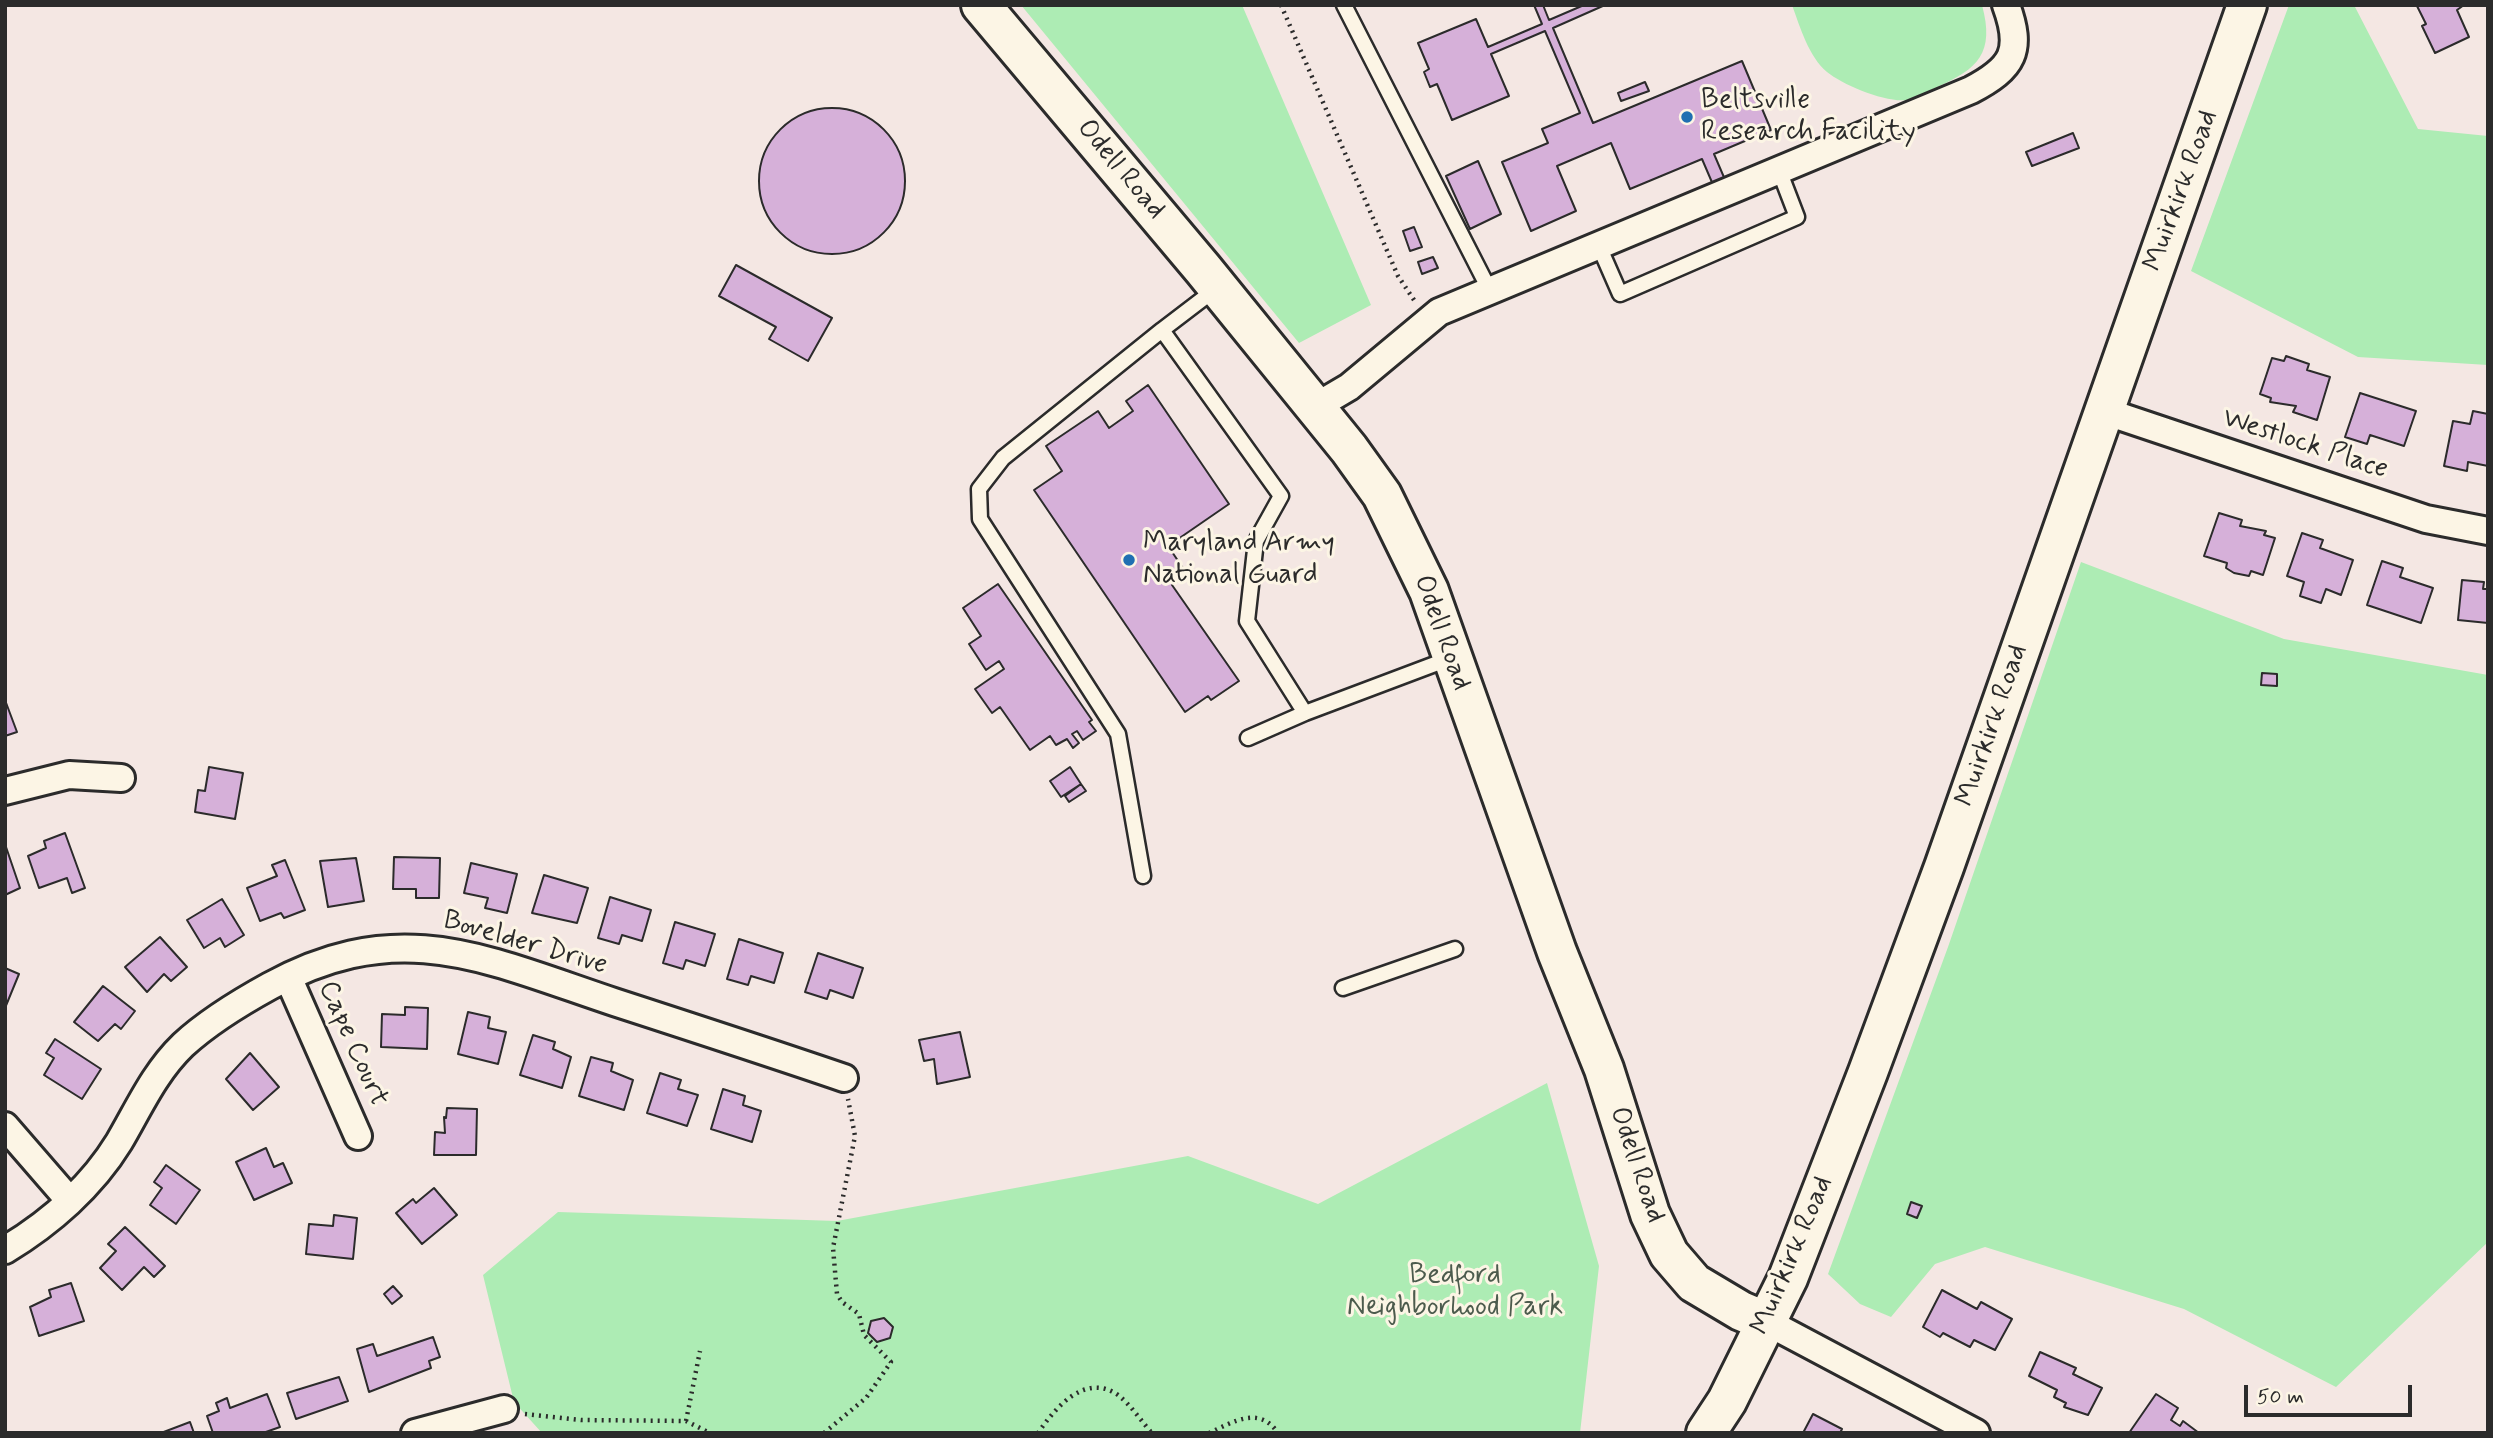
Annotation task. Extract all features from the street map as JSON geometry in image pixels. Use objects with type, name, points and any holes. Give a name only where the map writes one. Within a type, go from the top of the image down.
[{"type":"street","name":"Odell Road","points":[[981,5],[1218,287],[1382,495],[1429,591],[1558,952],[1604,1069],[1654,1224],[1669,1254],[1694,1283],[1741,1311],[1767,1322]]},
{"type":"street","points":[[1315,407],[1349,387],[1431,319],[1490,291],[1971,90],[1999,75],[2015,49],[2015,30],[2006,5]]},
{"type":"street","name":"Muirkirk Road","points":[[1706,1433],[1727,1401],[1767,1322],[1818,1202],[1935,893],[2247,5]]},
{"type":"street","name":"Westlock Place","points":[[2104,411],[2426,519],[2488,531]]},
{"type":"street","points":[[5,791],[69,775],[121,778]]},
{"type":"street","name":"Bovelder Drive","points":[[5,1250],[70,1201],[103,1166],[163,1067],[181,1047],[232,1007],[314,964],[380,948],[412,947],[446,951],[529,972],[845,1077]]},
{"type":"street","name":"Cape Court","points":[[288,977],[358,1136]]},
{"type":"street","points":[[5,1126],[70,1201]]},
{"type":"street","points":[[1767,1322],[1960,1429]]},
{"type":"street","points":[[415,1433],[505,1409]]},
{"type":"lane","points":[[1344,5],[1490,291]]},
{"type":"lane","points":[[1599,246],[1620,294],[1797,217],[1779,170]]},
{"type":"lane","points":[[1143,876],[1118,734],[980,519],[979,489],[1003,458],[1218,287]]},
{"type":"lane","points":[[1162,330],[1282,496],[1256,541],[1247,621],[1305,713]]},
{"type":"lane","points":[[1248,737],[1451,658]]},
{"type":"lane","points":[[1343,988],[1455,949]]},
{"type":"path","points":[[1281,5],[1398,276],[1409,296],[1431,319]]},
{"type":"path","points":[[824,1433],[832,1431],[866,1398],[891,1362],[864,1335],[859,1314],[842,1302],[837,1294],[833,1248],[855,1136],[845,1077]]},
{"type":"path","points":[[686,1421],[700,1351]]},
{"type":"path","points":[[1038,1433],[1068,1398],[1086,1389],[1102,1387],[1119,1396],[1152,1433]]},
{"type":"path","points":[[505,1409],[565,1419],[686,1421],[710,1433]]},
{"type":"path","points":[[1209,1433],[1233,1421],[1254,1416],[1265,1419],[1278,1433]]},
{"type":"green space","points":[[1021,5],[1242,5],[1371,305],[1299,343]]},
{"type":"green space","points":[[1792,5],[1982,5],[1986,36],[1984,47],[1973,66],[1951,80],[1919,97],[1888,99],[1854,87],[1827,72],[1810,50]]},
{"type":"green space","points":[[2289,5],[2354,5],[2418,129],[2488,136],[2488,365],[2358,357],[2191,271]]},
{"type":"green space","points":[[2081,562],[2284,639],[2488,675],[2488,1242],[2336,1387],[2184,1309],[1985,1247],[1935,1264],[1891,1317],[1860,1304],[1828,1274],[1948,947]]},
{"type":"green space","name":"Bedford Neighborhood Park","points":[[1547,1083],[1599,1266],[1580,1433],[542,1433],[514,1402],[483,1275],[558,1212],[837,1221],[1188,1156],[1318,1204]]},
{"type":"building","name":"Beltsville Research Facility","points":[[1534,5],[1543,5],[1549,20],[1584,5],[1605,5],[1553,28],[1593,123],[1742,61],[1771,130],[1714,154],[1726,182],[1714,187],[1702,159],[1630,189],[1611,143],[1557,166],[1576,211],[1531,231],[1502,162],[1548,143],[1542,129],[1580,113],[1545,31],[1491,54],[1509,96],[1452,120],[1437,84],[1430,87],[1424,72],[1429,69],[1418,43],[1476,19],[1488,47],[1542,24]]},
{"type":"building","points":[[2464,5],[2457,10],[2469,37],[2435,53],[2422,26],[2426,24],[2417,6]]},
{"type":"building","points":[[1645,82],[1649,91],[1621,101],[1618,93]]},
{"type":"building","points":[[832,108],[860,114],[883,130],[899,153],[905,181],[899,209],[883,232],[860,248],[832,254],[804,248],[781,232],[765,209],[759,181],[765,153],[781,130],[804,114]]},
{"type":"building","points":[[2073,133],[2079,148],[2032,166],[2026,152]]},
{"type":"building","points":[[1478,161],[1501,214],[1470,229],[1446,176]]},
{"type":"building","points":[[1414,227],[1422,247],[1410,251],[1403,231]]},
{"type":"building","points":[[1433,257],[1438,268],[1422,274],[1418,262]]},
{"type":"building","points":[[736,265],[832,318],[808,361],[769,339],[776,327],[719,296]]},
{"type":"building","points":[[2286,356],[2309,364],[2307,370],[2330,377],[2317,420],[2293,412],[2296,406],[2270,402],[2271,398],[2260,394],[2272,358],[2284,361]]},
{"type":"building","name":"Maryland Army National Guard","points":[[1148,385],[1229,504],[1168,546],[1187,574],[1172,585],[1239,681],[1211,700],[1208,696],[1185,712],[1034,490],[1062,471],[1046,446],[1098,411],[1109,428],[1133,411],[1126,401]]},
{"type":"building","points":[[2360,393],[2416,411],[2404,446],[2370,435],[2367,444],[2345,437]]},
{"type":"building","points":[[2473,411],[2488,414],[2488,466],[2468,462],[2467,471],[2444,466],[2453,421],[2470,424]]},
{"type":"building","points":[[2219,513],[2242,520],[2240,526],[2266,531],[2264,535],[2275,538],[2263,575],[2251,571],[2249,576],[2234,573],[2226,568],[2227,563],[2204,556]]},
{"type":"building","points":[[2302,533],[2323,540],[2320,548],[2353,560],[2341,595],[2326,589],[2321,603],[2300,596],[2304,582],[2287,576]]},
{"type":"building","points":[[2382,561],[2403,568],[2400,577],[2433,588],[2421,623],[2367,605]]},
{"type":"building","points":[[2462,580],[2484,582],[2483,589],[2488,589],[2488,623],[2458,620]]},
{"type":"building","points":[[998,584],[1092,720],[1089,722],[1096,731],[1083,740],[1077,731],[1072,734],[1079,743],[1073,748],[1067,739],[1056,745],[1050,736],[1030,750],[1000,707],[992,713],[975,689],[1004,669],[999,661],[986,670],[969,644],[981,636],[963,608]]},
{"type":"building","points":[[2262,673],[2277,674],[2277,686],[2261,685]]},
{"type":"building","points":[[5,700],[17,732],[5,736]]},
{"type":"building","points":[[209,767],[243,773],[235,819],[195,812],[198,790],[205,791]]},
{"type":"building","points":[[1070,767],[1081,784],[1061,797],[1050,781]]},
{"type":"building","points":[[1081,784],[1086,791],[1069,802],[1065,796]]},
{"type":"building","points":[[65,833],[85,888],[72,893],[67,878],[39,888],[28,856],[46,848],[44,841]]},
{"type":"building","points":[[5,847],[20,888],[5,895]]},
{"type":"building","points":[[394,857],[440,858],[439,898],[416,898],[416,889],[393,889]]},
{"type":"building","points":[[356,858],[364,901],[328,907],[320,861]]},
{"type":"building","points":[[285,860],[305,910],[284,918],[281,913],[260,921],[247,888],[277,876],[272,865]]},
{"type":"building","points":[[471,863],[517,874],[507,913],[485,908],[488,898],[464,893]]},
{"type":"building","points":[[544,875],[588,888],[577,923],[532,913]]},
{"type":"building","points":[[610,897],[651,910],[642,941],[622,935],[619,944],[598,938]]},
{"type":"building","points":[[222,899],[244,935],[225,947],[220,938],[204,948],[187,920]]},
{"type":"building","points":[[675,922],[715,934],[705,966],[686,960],[683,969],[663,963]]},
{"type":"building","points":[[160,937],[187,967],[171,981],[164,974],[147,992],[125,967]]},
{"type":"building","points":[[739,939],[783,953],[774,983],[751,976],[748,985],[727,979]]},
{"type":"building","points":[[818,953],[863,968],[853,998],[830,990],[827,999],[805,992]]},
{"type":"building","points":[[5,968],[19,974],[5,1008]]},
{"type":"building","points":[[103,986],[135,1011],[121,1029],[115,1024],[98,1041],[74,1022]]},
{"type":"building","points":[[405,1007],[428,1008],[427,1049],[381,1047],[382,1014],[405,1015]]},
{"type":"building","points":[[468,1012],[490,1017],[488,1028],[506,1032],[498,1064],[458,1054]]},
{"type":"building","points":[[960,1032],[970,1077],[937,1084],[934,1059],[924,1061],[919,1040]]},
{"type":"building","points":[[533,1035],[555,1042],[553,1049],[571,1057],[562,1088],[520,1075]]},
{"type":"building","points":[[55,1039],[101,1069],[82,1099],[44,1075],[54,1058],[46,1053]]},
{"type":"building","points":[[250,1053],[279,1087],[253,1110],[226,1079]]},
{"type":"building","points":[[591,1057],[613,1063],[611,1071],[633,1080],[624,1110],[579,1096]]},
{"type":"building","points":[[660,1073],[681,1080],[678,1089],[698,1095],[687,1126],[647,1113]]},
{"type":"building","points":[[723,1089],[745,1096],[743,1105],[761,1111],[752,1142],[711,1129]]},
{"type":"building","points":[[447,1108],[477,1109],[476,1155],[434,1155],[435,1132],[445,1133],[444,1117],[446,1118]]},
{"type":"building","points":[[266,1148],[274,1167],[283,1163],[292,1183],[254,1200],[236,1162]]},
{"type":"building","points":[[166,1165],[200,1190],[176,1224],[150,1205],[162,1188],[154,1182]]},
{"type":"building","points":[[434,1188],[457,1215],[422,1244],[396,1213],[413,1199],[416,1203]]},
{"type":"building","points":[[1911,1202],[1922,1206],[1917,1218],[1907,1214]]},
{"type":"building","points":[[334,1215],[357,1218],[353,1259],[306,1254],[309,1224],[333,1226]]},
{"type":"building","points":[[125,1227],[165,1266],[154,1277],[144,1267],[122,1290],[100,1268],[116,1251],[108,1244]]},
{"type":"building","points":[[71,1283],[84,1321],[39,1336],[30,1307],[51,1297],[49,1290]]},
{"type":"building","points":[[393,1286],[402,1296],[392,1304],[384,1294]]},
{"type":"building","points":[[1942,1290],[1977,1309],[1981,1302],[2012,1319],[1995,1350],[1974,1340],[1970,1347],[1943,1333],[1940,1337],[1923,1327]]},
{"type":"building","points":[[884,1318],[893,1327],[890,1338],[877,1342],[868,1333],[871,1321]]},
{"type":"building","points":[[433,1337],[440,1357],[429,1361],[431,1368],[369,1392],[357,1349],[373,1344],[377,1356]]},
{"type":"building","points":[[2040,1352],[2076,1368],[2073,1374],[2102,1388],[2088,1415],[2064,1407],[2066,1403],[2054,1397],[2057,1390],[2029,1376]]},
{"type":"building","points":[[339,1377],[348,1401],[296,1419],[287,1393]]},
{"type":"building","points":[[267,1394],[280,1427],[263,1433],[213,1433],[207,1416],[219,1411],[216,1403],[227,1398],[230,1408]]},
{"type":"building","points":[[2156,1394],[2178,1408],[2171,1420],[2180,1426],[2183,1421],[2199,1433],[2129,1433]]},
{"type":"building","points":[[1813,1414],[1842,1429],[1840,1433],[1803,1433]]},
{"type":"building","points":[[190,1422],[194,1433],[161,1433]]},
{"type":"place","name":"Beltsville Research Facility","points":[[1687,117]]},
{"type":"place","name":"Maryland Army National Guard","points":[[1129,560]]}]
